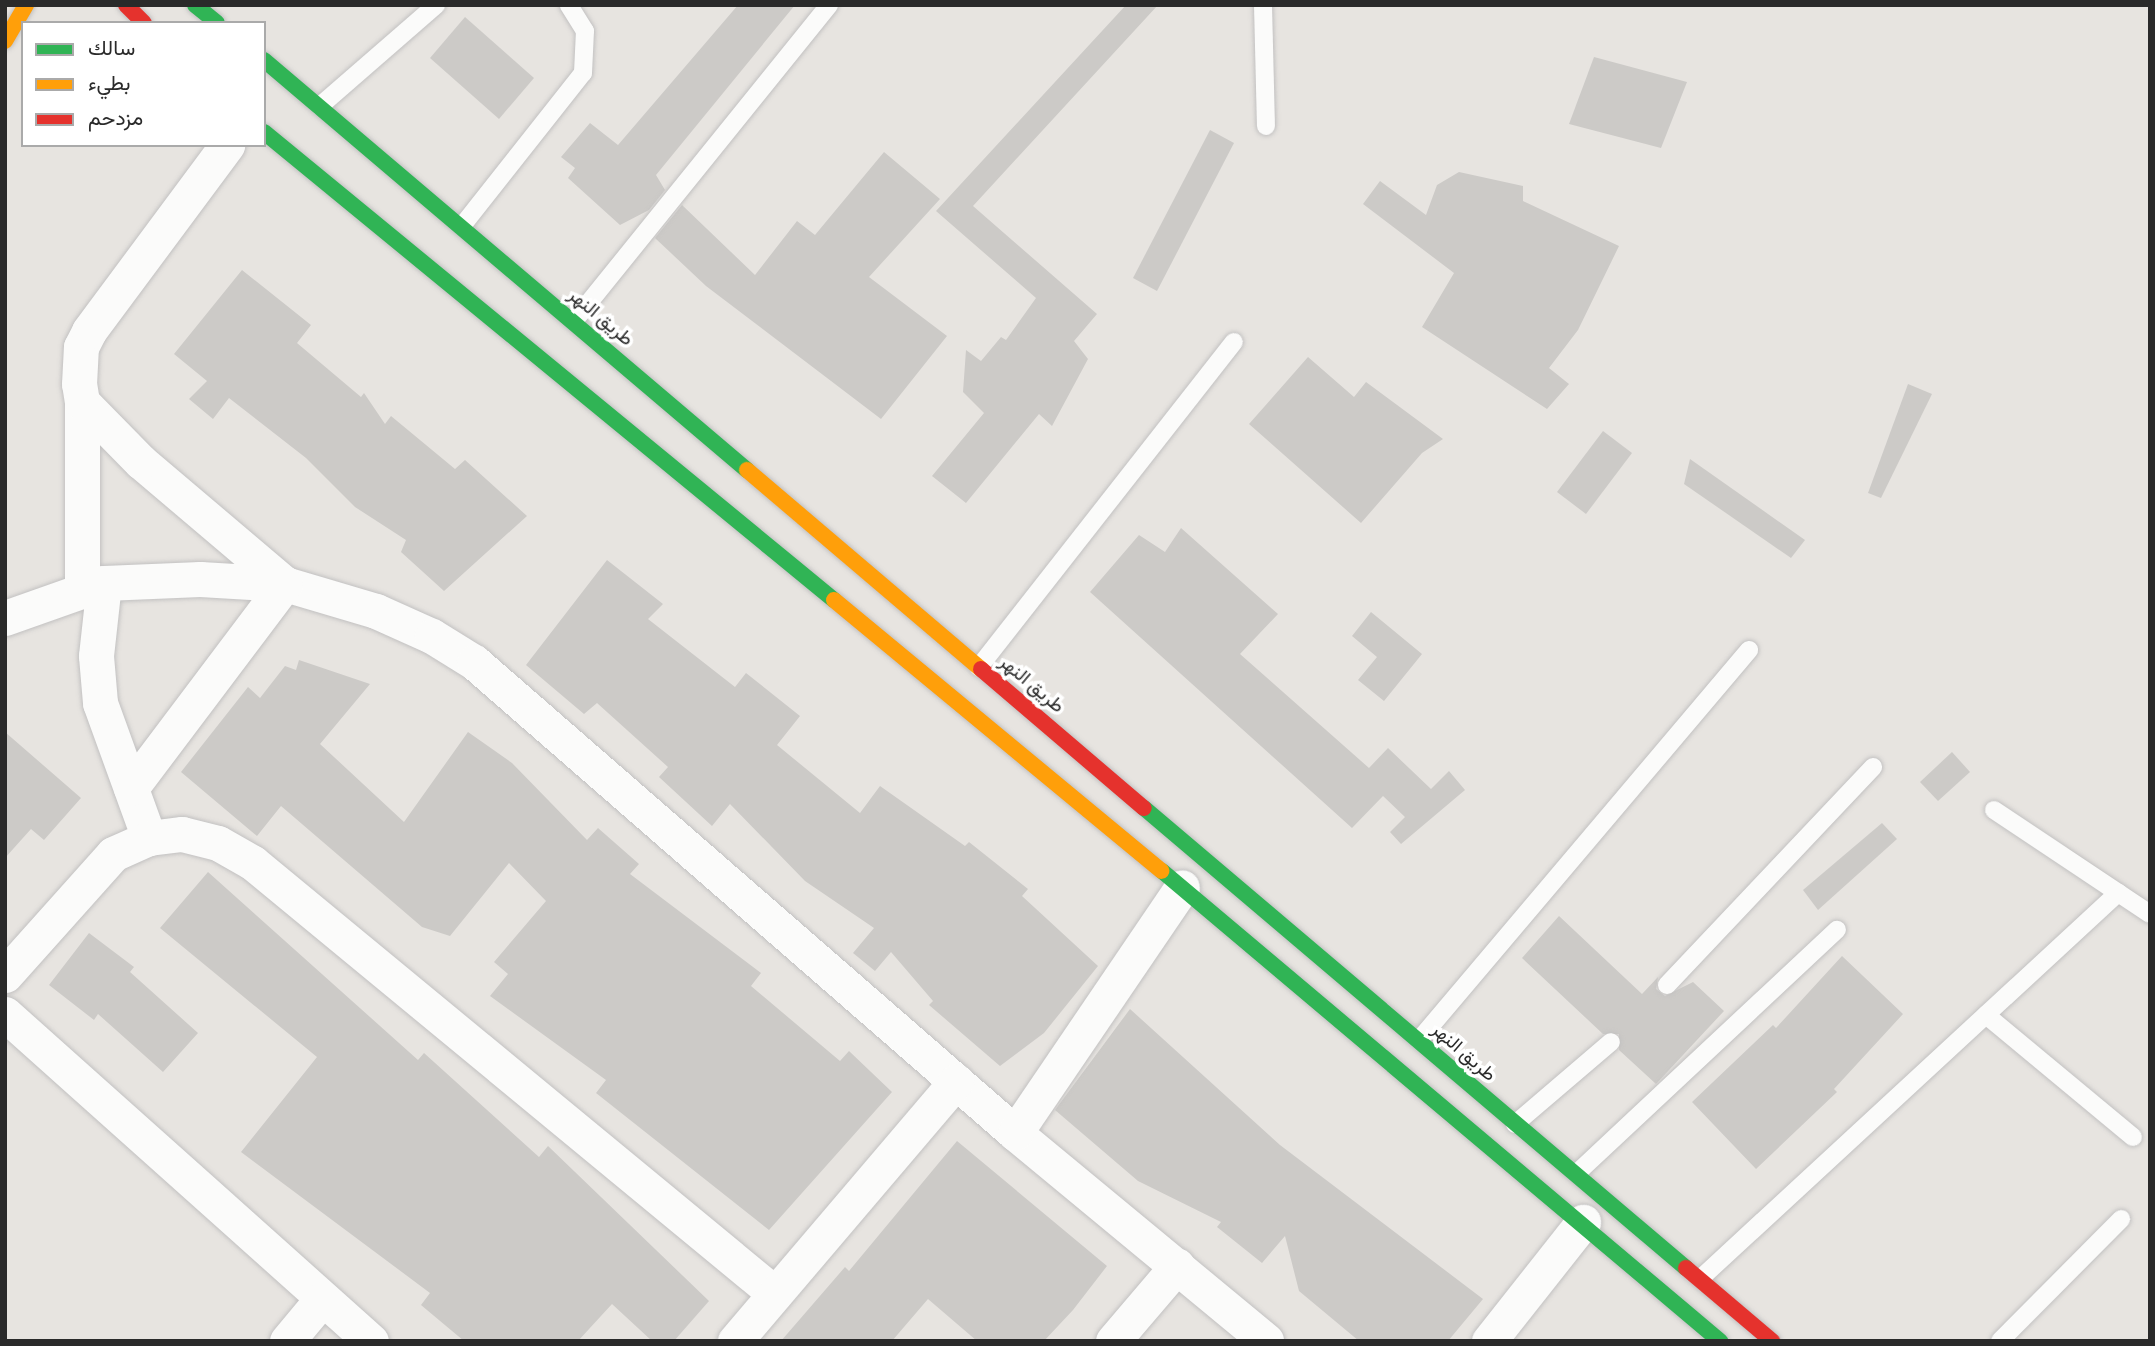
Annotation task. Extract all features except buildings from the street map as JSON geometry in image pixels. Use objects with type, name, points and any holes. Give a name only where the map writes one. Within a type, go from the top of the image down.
[{"type":"main road","points":[[5,41],[26,5]]},
{"type":"main road","points":[[126,5],[143,21]]},
{"type":"main road","points":[[195,5],[215,21]]},
{"type":"main road","name":"طريق النهر","points":[[266,62],[1772,1341]]},
{"type":"main road","points":[[266,134],[1182,887],[1583,1222],[1720,1341]]},
{"type":"street","points":[[149,838],[100,703],[79,366],[89,331],[226,147]]},
{"type":"street","points":[[82,402],[141,462],[285,584]]},
{"type":"street","points":[[5,618],[93,586],[200,579],[285,584],[376,611],[474,662],[1015,1133],[1266,1341]]},
{"type":"street","points":[[131,788],[285,584]]},
{"type":"street","points":[[5,975],[113,855],[149,838],[182,834],[218,843],[253,863],[774,1293]]},
{"type":"street","points":[[1015,1133],[1182,887]]},
{"type":"street","points":[[5,1014],[371,1341]]},
{"type":"street","points":[[735,1341],[956,1081]]},
{"type":"street","points":[[1489,1341],[1583,1222]]},
{"type":"street","points":[[1113,1341],[1177,1266]]},
{"type":"street","points":[[287,1341],[321,1299]]},
{"type":"lane","points":[[320,106],[436,5]]},
{"type":"lane","points":[[462,226],[583,73],[585,31],[569,5]]},
{"type":"lane","points":[[574,321],[829,5]]},
{"type":"lane","points":[[1263,5],[1266,126]]},
{"type":"lane","points":[[979,667],[1234,342]]},
{"type":"lane","points":[[1419,1040],[1749,650]]},
{"type":"lane","points":[[1667,985],[1873,767]]},
{"type":"lane","points":[[1994,810],[2150,914]]},
{"type":"lane","points":[[1701,1278],[2118,893]]},
{"type":"lane","points":[[1577,1173],[1837,930]]},
{"type":"lane","points":[[1986,1015],[2133,1137]]},
{"type":"lane","points":[[1515,1124],[1611,1042]]},
{"type":"lane","points":[[2000,1341],[2121,1219]]},
{"type":"traffic: fast","points":[[195,5],[215,21]]},
{"type":"traffic: fast","points":[[266,62],[747,470]]},
{"type":"traffic: fast","points":[[266,134],[834,600]]},
{"type":"traffic: fast","points":[[1144,808],[1686,1268]]},
{"type":"traffic: fast","points":[[1162,871],[1720,1341]]},
{"type":"traffic: slow","points":[[5,41],[26,5]]},
{"type":"traffic: slow","points":[[747,470],[981,669]]},
{"type":"traffic: slow","points":[[834,600],[1162,871]]},
{"type":"traffic: jam","points":[[126,5],[142,21]]},
{"type":"traffic: jam","points":[[981,669],[1144,808]]},
{"type":"traffic: jam","points":[[1686,1268],[1772,1341]]}]
